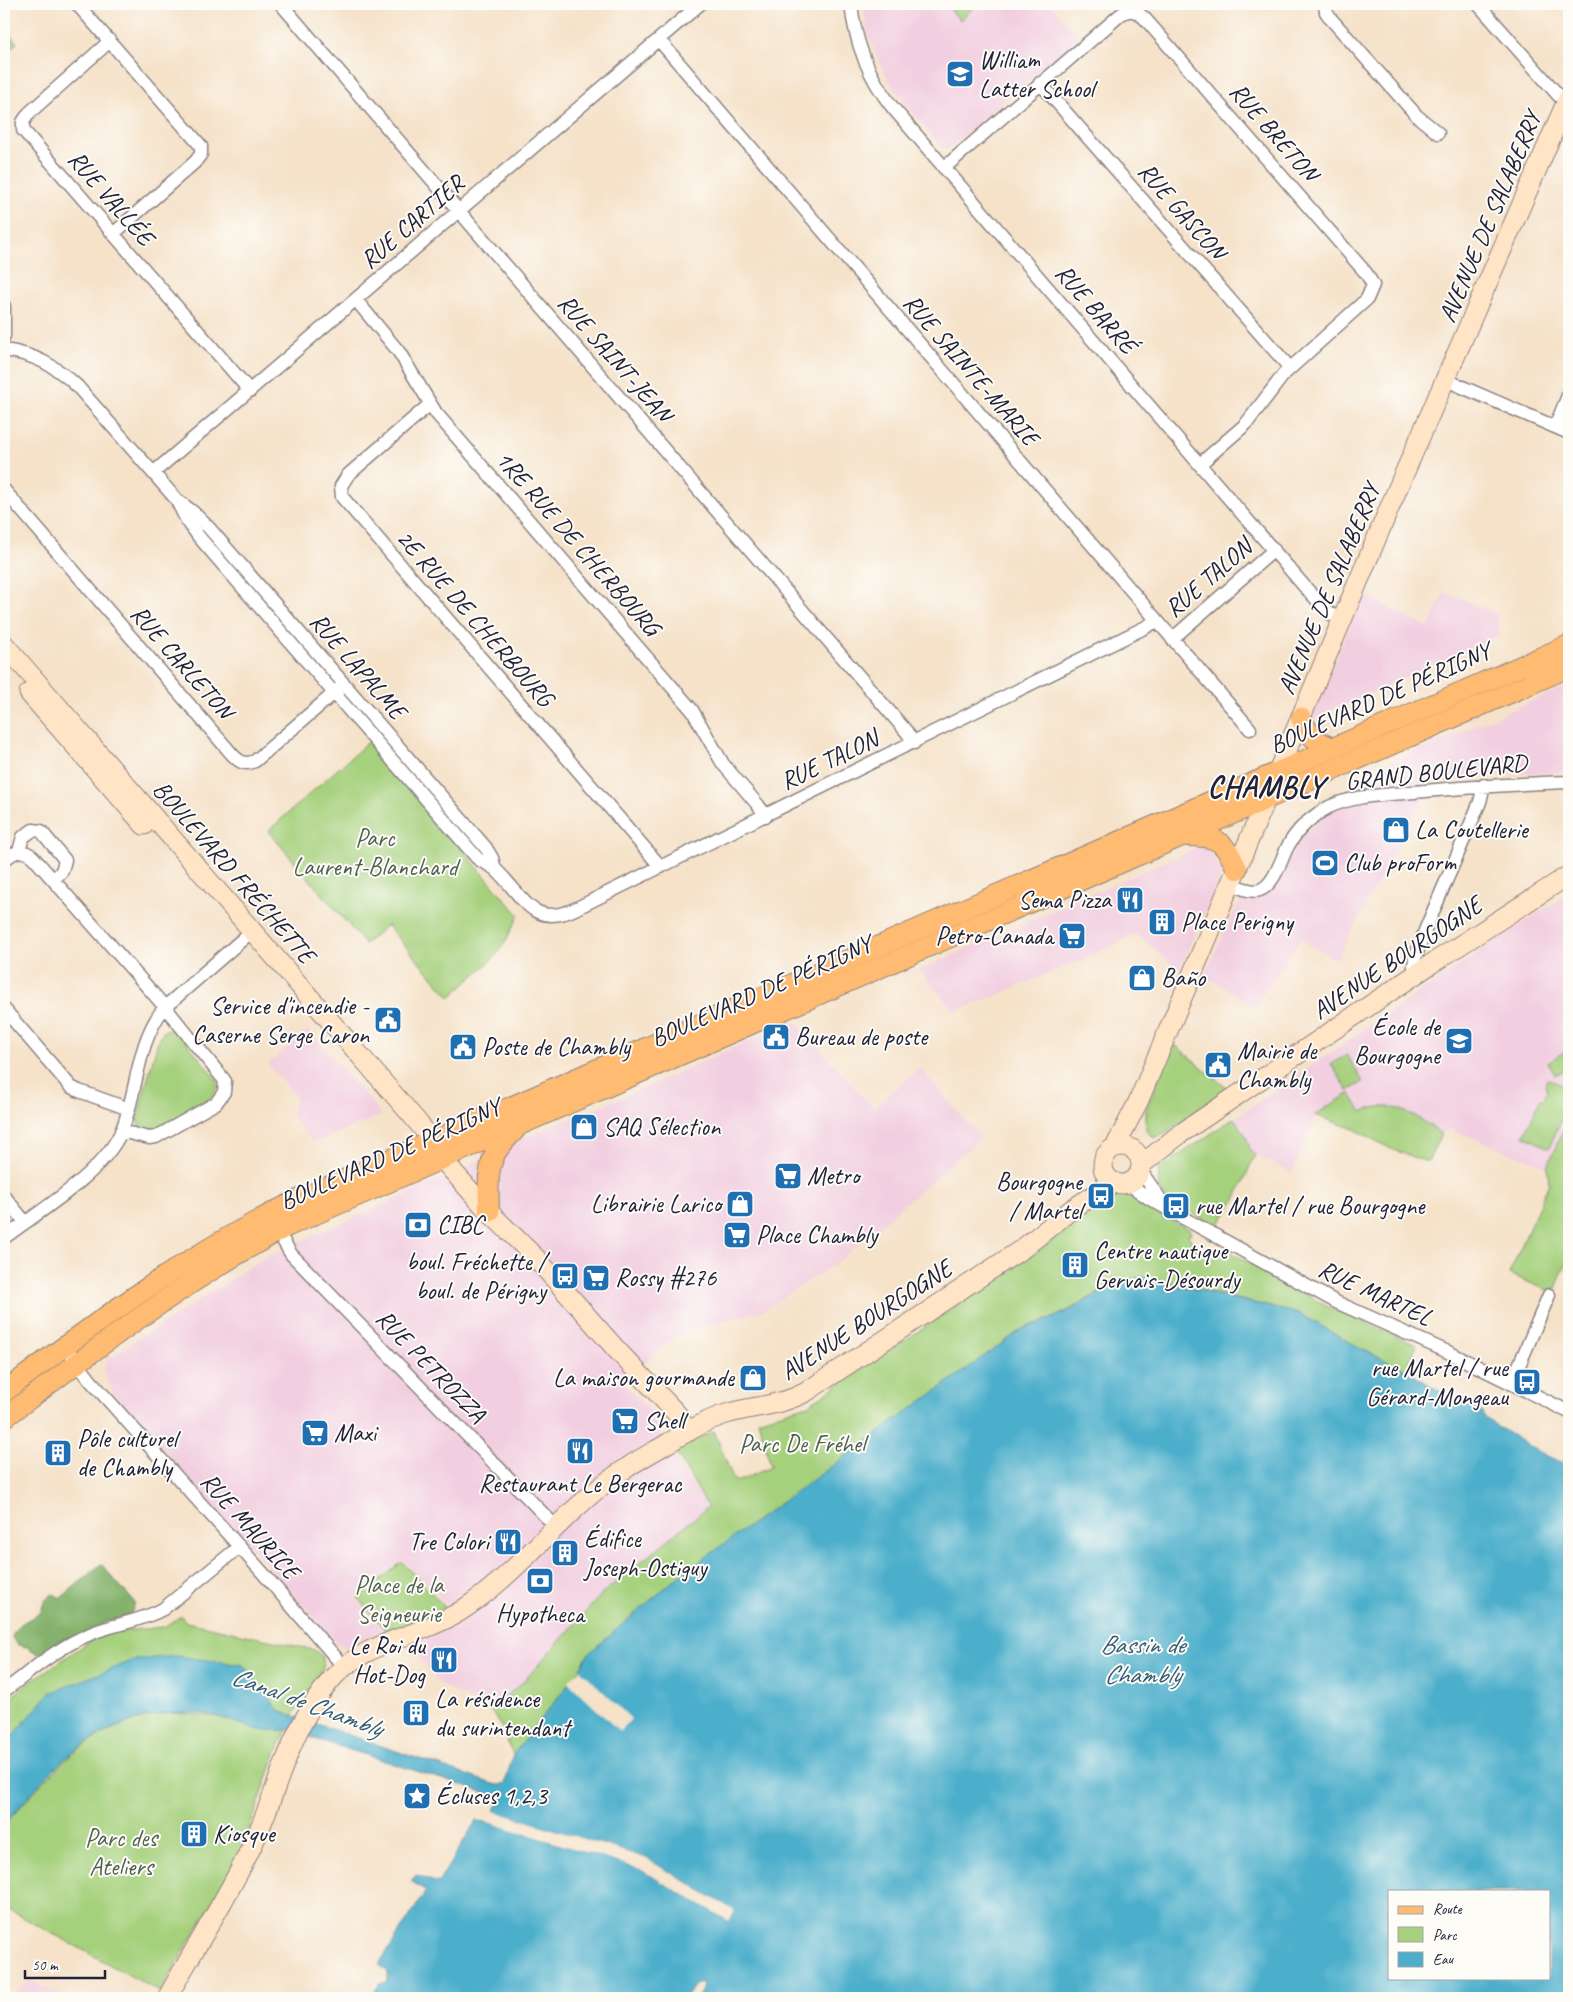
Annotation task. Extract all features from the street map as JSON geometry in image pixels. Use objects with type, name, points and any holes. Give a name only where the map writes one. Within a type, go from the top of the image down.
[{"type":"main road","name":"BOULEVARD DE PÉRIGNY","points":[[4,1392],[141,1290],[229,1236],[304,1196],[1569,644]]},
{"type":"main road","name":"BOULEVARD DE PÉRIGNY","points":[[4,1418],[164,1301],[278,1232],[1569,667]]},
{"type":"main road","points":[[1301,718],[1308,732],[1315,740],[1333,748]]},
{"type":"main road","points":[[1182,836],[1206,836],[1220,841],[1227,849],[1234,876]]},
{"type":"main road","points":[[489,1212],[488,1187],[491,1166],[498,1149],[518,1126]]},
{"type":"street","points":[[77,4],[197,139],[201,149],[201,154],[195,162],[113,234]]},
{"type":"street","name":"RUE SAINT-JEAN","points":[[281,4],[893,716],[914,743]]},
{"type":"street","name":"RUE CARTIER","points":[[153,474],[700,4]]},
{"type":"street","name":"RUE BARRÉ","points":[[851,4],[858,39],[875,81],[893,108],[1329,613],[1342,620]]},
{"type":"street","points":[[1325,4],[1326,12],[1331,19],[1417,116],[1438,133]]},
{"type":"street","points":[[1478,4],[1559,96],[1568,99]]},
{"type":"street","name":"RUE BRETON","points":[[944,168],[1124,12],[1134,10],[1147,21],[1372,280],[1372,290],[1365,302],[1290,368],[1246,424],[1200,464]]},
{"type":"street","name":"RUE SAINTE-MARIE","points":[[659,40],[1250,729]]},
{"type":"street","name":"RUE VALLÉE","points":[[110,41],[29,113],[24,119],[22,128],[26,135],[250,391]]},
{"type":"street","name":"RUE GASCON","points":[[1040,83],[1290,368]]},
{"type":"street","name":"AVENUE DE SALABERRY","points":[[1125,1166],[1138,1102],[1342,620],[1568,99]]},
{"type":"street","name":"1RE RUE DE CHERBOURG","points":[[356,300],[399,352],[429,405],[689,705],[723,764],[766,816]]},
{"type":"street","points":[[4,306],[4,336]]},
{"type":"street","name":"RUE LAPALME","points":[[4,350],[38,358],[61,371],[82,392],[176,499],[205,524],[486,848],[496,869],[520,898]]},
{"type":"street","points":[[1446,380],[1569,433]]},
{"type":"street","points":[[1554,427],[1569,393]]},
{"type":"street","name":"2E RUE DE CHERBOURG","points":[[429,405],[348,475],[341,486],[342,497],[661,867]]},
{"type":"street","name":"RUE CARLETON","points":[[4,490],[231,753],[242,763],[248,764],[255,761],[344,685]]},
{"type":"street","name":"RUE LAPALME","points":[[176,499],[193,529],[334,693],[477,858],[496,869]]},
{"type":"street","name":"RUE TALON","points":[[1172,639],[1274,550]]},
{"type":"street","name":"RUE TALON","points":[[520,898],[529,907],[541,914],[553,916],[562,914],[914,743],[1156,621]]},
{"type":"street","name":"BOULEVARD FRÉCHETTE","points":[[4,644],[247,935],[426,1142],[677,1414],[688,1432]]},
{"type":"street","name":"BOULEVARD FRÉCHETTE","points":[[4,664],[247,935]]},
{"type":"street","name":"GRAND BOULEVARD","points":[[1234,876],[1255,891],[1264,888],[1288,846],[1299,831],[1314,816],[1334,805],[1364,798],[1484,786],[1569,782]]},
{"type":"street","points":[[1417,973],[1414,965],[1418,950],[1434,906],[1482,797],[1484,786]]},
{"type":"street","points":[[19,851],[21,840],[26,835],[35,830],[41,831],[65,860],[62,870],[53,880]]},
{"type":"street","points":[[4,860],[12,853],[19,851],[31,854],[165,1007],[225,1081],[224,1092],[212,1107],[156,1138],[121,1131]]},
{"type":"street","name":"AVENUE BOURGOGNE","points":[[167,1998],[248,1856],[291,1744],[314,1703],[330,1681],[344,1667],[373,1648],[434,1625],[464,1609],[492,1587],[615,1475],[688,1432],[726,1414],[781,1403],[806,1392],[1033,1241],[1125,1166],[1180,1134],[1417,973],[1569,875]]},
{"type":"street","points":[[4,1238],[97,1167],[111,1151],[121,1131],[148,1038],[159,1015],[165,1007],[247,935]]},
{"type":"street","points":[[4,1009],[71,1087],[128,1109]]},
{"type":"street","name":"RUE MARTEL","points":[[1125,1166],[1150,1199],[1166,1208],[1336,1302],[1512,1382],[1569,1412]]},
{"type":"street","points":[[4,1196],[25,1222]]},
{"type":"street","name":"RUE PETROZZA","points":[[278,1232],[292,1254],[556,1527]]},
{"type":"street","points":[[1512,1382],[1549,1294]]},
{"type":"street","name":"RUE MAURICE","points":[[64,1346],[77,1364],[344,1667]]},
{"type":"street","points":[[4,1692],[51,1656],[80,1638],[148,1616],[163,1609],[239,1547]]},
{"type":"shaded area","name":"William Latter School","points":[[863,4],[1050,4],[1079,37],[947,150],[941,146],[919,121],[887,79],[868,35]]},
{"type":"shaded area","points":[[1444,592],[1497,614],[1500,635],[1311,719],[1363,593],[1412,620],[1429,627]]},
{"type":"shaded area","points":[[1569,685],[1569,772],[1506,774],[1421,783],[1422,801],[1336,960],[1300,939],[1255,1006],[1204,975],[1239,903],[1270,892],[1302,837],[1362,775]]},
{"type":"shaded area","points":[[1203,845],[1224,870],[1179,970],[1136,934],[1082,960],[955,1012],[919,970]]},
{"type":"shaded area","name":"École de Bourgogne","points":[[1569,893],[1569,1116],[1547,1167],[1450,1129],[1441,1134],[1428,1162],[1393,1150],[1354,1129],[1316,1116],[1292,1173],[1251,1153],[1247,1146],[1247,1139],[1234,1118]]},
{"type":"shaded area","points":[[795,1021],[873,1108],[920,1068],[981,1138],[840,1260],[764,1310],[677,1334],[622,1383],[663,1424],[659,1432],[671,1454],[708,1507],[603,1593],[522,1683],[490,1710],[441,1685],[410,1646],[463,1621],[402,1560],[356,1598],[383,1630],[347,1647],[339,1645],[114,1394],[107,1381],[104,1371],[106,1360],[267,1256],[435,1182],[518,1141],[649,1086]]},
{"type":"shaded area","points":[[308,1030],[382,1115],[314,1143],[291,1116],[296,1097],[268,1064]]},
{"type":"shaded area","points":[[30,1980],[66,1998],[9,1998]]},
{"type":"green space","points":[[945,4],[978,4],[960,20]]},
{"type":"green space","points":[[4,28],[17,43],[4,54]]},
{"type":"green space","name":"Parc Laurent-Blanchard","points":[[368,742],[519,915],[504,944],[494,958],[450,997],[387,925],[365,944],[268,831]]},
{"type":"green space","points":[[168,1029],[179,1033],[218,1081],[215,1093],[210,1099],[150,1132],[140,1129],[137,1118],[159,1037]]},
{"type":"green space","points":[[1174,1044],[1228,1089],[1168,1131],[1154,1138],[1146,1130],[1146,1109]]},
{"type":"green space","points":[[1569,1049],[1569,1067],[1555,1075],[1548,1062]]},
{"type":"green space","points":[[1347,1055],[1363,1082],[1348,1091],[1331,1064]]},
{"type":"green space","points":[[1548,1079],[1569,1088],[1569,1102],[1549,1148],[1524,1136],[1540,1099],[1543,1100],[1547,1091],[1545,1085]]},
{"type":"green space","points":[[1350,1093],[1362,1112],[1373,1108],[1394,1108],[1414,1116],[1441,1134],[1428,1162],[1393,1150],[1354,1129],[1315,1115]]},
{"type":"green space","points":[[1569,1116],[1569,1256],[1554,1293],[1509,1274],[1549,1183],[1547,1167]]},
{"type":"green space","points":[[1234,1118],[1245,1134],[1250,1150],[1255,1155],[1236,1198],[1217,1227],[1166,1198],[1158,1186],[1159,1169]]},
{"type":"green space","name":"Parc De Fréhel","points":[[1116,1190],[1136,1196],[1164,1216],[1189,1229],[1191,1233],[1188,1235],[1198,1248],[1209,1253],[1218,1253],[1218,1250],[1225,1249],[1330,1308],[1417,1345],[1405,1370],[1364,1350],[1300,1314],[1152,1278],[1141,1278],[1119,1283],[1063,1313],[1022,1329],[588,1654],[580,1669],[513,1755],[502,1728],[490,1710],[522,1683],[603,1593],[708,1507],[675,1451],[714,1431],[734,1481],[739,1481],[771,1467],[758,1420],[808,1405],[1050,1243],[1082,1213]]},
{"type":"green space","name":"Place de la Seigneurie","points":[[402,1562],[445,1607],[412,1623],[386,1631],[358,1598]]},
{"type":"green space","points":[[101,1564],[135,1603],[131,1614],[108,1621],[43,1657],[27,1647],[18,1645],[12,1638],[16,1628],[41,1612],[50,1596],[53,1594],[61,1598]]},
{"type":"green space","points":[[181,1616],[186,1622],[314,1650],[322,1658],[324,1663],[323,1669],[292,1716],[279,1711],[243,1665],[50,1693],[4,1746],[4,1703],[31,1681],[95,1638],[112,1632],[164,1627]]},
{"type":"green space","name":"Parc des Ateliers","points":[[174,1713],[222,1717],[261,1730],[287,1730],[273,1761],[251,1825],[237,1857],[160,1992],[4,1907],[4,1825],[41,1784],[77,1750],[119,1726],[145,1718]]},
{"type":"water","name":"Bassin de Chambly","points":[[1141,1277],[1300,1314],[1364,1350],[1405,1370],[1448,1396],[1483,1412],[1485,1418],[1526,1444],[1547,1456],[1569,1465],[1569,1998],[697,1998],[702,1990],[703,1982],[695,1985],[686,1998],[370,1998],[379,1985],[388,1981],[388,1972],[379,1964],[426,1891],[411,1881],[416,1875],[438,1883],[476,1821],[488,1822],[640,1869],[729,1921],[735,1911],[645,1858],[494,1811],[499,1803],[497,1798],[492,1795],[287,1730],[261,1730],[199,1713],[163,1714],[145,1717],[128,1722],[96,1737],[58,1765],[4,1825],[4,1746],[50,1693],[134,1660],[177,1656],[243,1665],[279,1711],[493,1784],[505,1783],[513,1755],[580,1669],[588,1654],[674,1580],[1022,1329],[1061,1315],[1121,1283]]},
{"type":"pier","points":[[580,1669],[631,1719],[620,1732],[568,1682]]},
{"type":"pier","points":[[494,1811],[645,1858],[735,1911],[729,1921],[640,1869],[488,1822],[489,1820],[641,1867],[728,1917],[732,1912],[644,1860],[493,1813]]},
{"type":"place","name":"William Latter School","points":[[960,74]]},
{"type":"place","name":"La Coutellerie","points":[[1396,830]]},
{"type":"place","name":"Club proForm","points":[[1325,863]]},
{"type":"place","name":"Sema Pizza","points":[[1130,900]]},
{"type":"place","name":"Place Perigny","points":[[1162,922]]},
{"type":"place","name":"Petro-Canada","points":[[1072,936]]},
{"type":"place","name":"Baño","points":[[1142,978]]},
{"type":"place","name":"Service d'incendie - Caserne Serge Caron","points":[[388,1020]]},
{"type":"place","name":"Bureau de poste","points":[[776,1037]]},
{"type":"place","name":"École de Bourgogne","points":[[1459,1041]]},
{"type":"place","name":"Poste de Chambly","points":[[463,1047]]},
{"type":"place","name":"Mairie de Chambly","points":[[1218,1065]]},
{"type":"place","name":"SAQ Sélection","points":[[584,1127]]},
{"type":"place","name":"Metro","points":[[788,1176]]},
{"type":"place","name":"Bourgogne / Martel","points":[[1101,1196]]},
{"type":"place","name":"Librairie Larico","points":[[740,1204]]},
{"type":"place","name":"rue Martel / rue Bourgogne","points":[[1176,1206]]},
{"type":"place","name":"CIBC","points":[[418,1225]]},
{"type":"place","name":"Place Chambly","points":[[737,1235]]},
{"type":"place","name":"Centre nautique Gervais-Désourdy","points":[[1075,1265]]},
{"type":"place","name":"boul. Fréchette / boul. de Périgny","points":[[565,1276]]},
{"type":"place","name":"Rossy #276","points":[[596,1278]]},
{"type":"place","name":"La maison gourmande","points":[[753,1378]]},
{"type":"place","name":"rue Martel / rue Gérard-Mongeau","points":[[1527,1382]]},
{"type":"place","name":"Shell","points":[[625,1421]]},
{"type":"place","name":"Maxi","points":[[315,1433]]},
{"type":"place","name":"Restaurant Le Bergerac","points":[[580,1451]]},
{"type":"place","name":"Pôle culturel de Chambly","points":[[58,1453]]},
{"type":"place","name":"Tre Colori","points":[[508,1542]]},
{"type":"place","name":"Édifice Joseph-Ostiguy","points":[[565,1553]]},
{"type":"place","name":"Hypotheca","points":[[540,1581]]},
{"type":"place","name":"Le Roi du Hot-Dog","points":[[444,1660]]},
{"type":"place","name":"La résidence du surintendant","points":[[416,1713]]},
{"type":"place","name":"Écluses 1,2,3","points":[[417,1796]]},
{"type":"place","name":"Kiosque","points":[[194,1834]]},
{"type":"district","name":"CHAMBLY","points":[[1266,787]]},
{"type":"water label","name":"Canal de Chambly","points":[[307,1702]]}]
